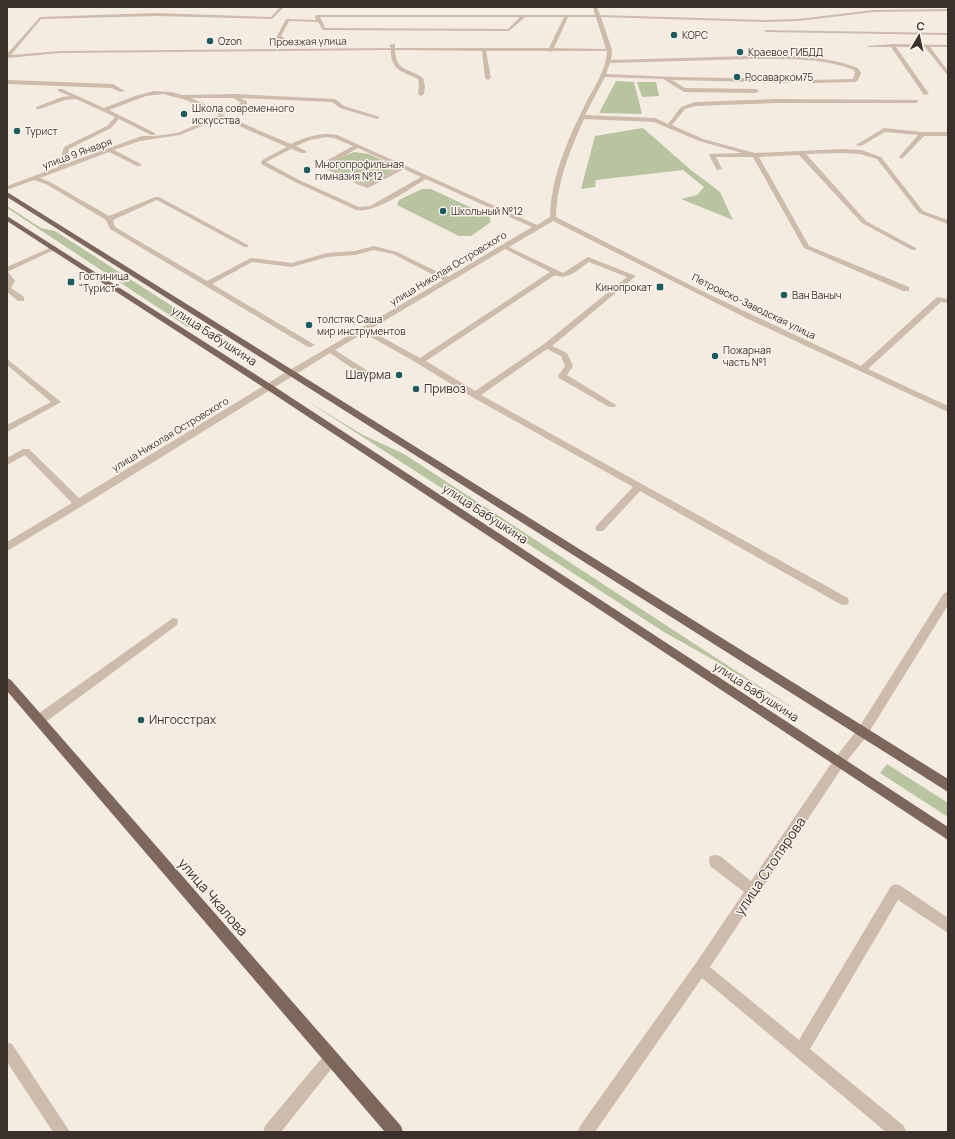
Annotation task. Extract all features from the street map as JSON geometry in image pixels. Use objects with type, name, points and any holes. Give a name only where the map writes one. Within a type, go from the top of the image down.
[{"type":"main road","name":"улица Бабушкина","points":[[7,194],[948,786]]},
{"type":"main road","name":"улица Бабушкина","points":[[7,218],[269,387],[948,834]]},
{"type":"main road","name":"улица Чкалова","points":[[7,683],[395,1132]]},
{"type":"street","points":[[7,57],[40,18],[82,15],[272,18],[282,7]]},
{"type":"street","points":[[553,218],[558,177],[582,117],[608,62],[610,50],[595,7]]},
{"type":"street","points":[[523,17],[509,30],[323,29],[317,16],[463,14],[523,17],[648,16],[766,21],[798,20],[874,12],[948,10]]},
{"type":"street","points":[[592,12],[597,16]]},
{"type":"street","points":[[550,51],[566,17]]},
{"type":"street","points":[[271,50],[288,20],[319,21]]},
{"type":"street","points":[[766,31],[948,34]]},
{"type":"street","points":[[279,37],[300,46],[393,45],[393,60],[399,68],[420,78],[422,86],[421,94]]},
{"type":"street","points":[[892,45],[926,94]]},
{"type":"street","points":[[869,46],[948,46]]},
{"type":"street","points":[[926,46],[948,74]]},
{"type":"street","name":"Проезжая улица","points":[[7,57],[60,52],[394,49],[484,51],[610,50]]},
{"type":"street","points":[[484,51],[488,78]]},
{"type":"street","points":[[608,62],[725,58],[798,59],[830,61],[849,66],[856,69],[858,73],[855,80],[813,81]]},
{"type":"street","points":[[602,75],[790,81]]},
{"type":"street","points":[[665,78],[684,90],[756,91]]},
{"type":"street","points":[[7,82],[113,86],[122,91]]},
{"type":"street","points":[[60,90],[118,117],[109,127],[66,148],[61,168]]},
{"type":"street","points":[[104,110],[153,92],[172,93],[220,113],[245,103],[235,96]]},
{"type":"street","points":[[182,97],[235,96],[333,100],[342,107],[377,117]]},
{"type":"street","points":[[38,108],[64,98],[78,98]]},
{"type":"street","points":[[669,126],[683,108],[701,104],[776,101],[916,101]]},
{"type":"street","points":[[138,139],[178,134],[221,116],[304,152]]},
{"type":"street","name":"улица 9 Января","points":[[7,188],[152,134],[118,117]]},
{"type":"street","points":[[582,117],[655,120],[702,140],[755,155],[806,247],[906,289]]},
{"type":"street","points":[[859,144],[884,130],[922,134],[948,134]]},
{"type":"street","points":[[902,157],[922,134]]},
{"type":"street","points":[[426,177],[372,207],[358,209],[285,176],[263,163],[264,161],[293,146],[315,137],[324,135],[336,136],[537,227]]},
{"type":"street","points":[[358,146],[326,163],[324,165],[325,167],[368,186],[404,167]]},
{"type":"street","points":[[109,150],[139,164]]},
{"type":"street","points":[[719,169],[712,155],[755,155],[843,151],[861,152],[879,158],[921,212],[948,222]]},
{"type":"street","points":[[801,153],[864,222],[914,249]]},
{"type":"street","points":[[34,178],[48,183],[109,219],[112,228],[311,345]]},
{"type":"street","points":[[109,219],[157,198],[246,246]]},
{"type":"street","name":"улица Николая Островского","points":[[7,548],[330,350],[553,218]]},
{"type":"street","name":"Петровско-Заводская улица","points":[[553,218],[609,248],[862,370],[948,409]]},
{"type":"street","points":[[475,394],[547,346],[632,276],[588,259],[562,276],[505,247]]},
{"type":"street","points":[[7,270],[54,248]]},
{"type":"street","points":[[207,284],[251,260],[292,265],[327,255],[355,253],[374,248],[395,253],[448,280]]},
{"type":"street","points":[[420,361],[555,272]]},
{"type":"street","points":[[7,274],[12,281],[8,288],[21,299]]},
{"type":"street","points":[[862,370],[940,299],[948,301]]},
{"type":"street","points":[[364,330],[639,487],[844,601]]},
{"type":"street","points":[[547,346],[564,355],[569,366],[562,376],[612,406]]},
{"type":"street","points":[[330,350],[371,377]]},
{"type":"street","points":[[7,361],[57,402],[7,429]]},
{"type":"street","points":[[7,462],[26,452],[79,504]]},
{"type":"street","points":[[600,528],[639,487]]},
{"type":"street","name":"улица Столярова","points":[[586,1132],[701,968],[839,762],[862,733],[944,610],[948,596]]},
{"type":"street","points":[[39,720],[173,622]]},
{"type":"street","points":[[715,861],[753,891]]},
{"type":"street","points":[[801,1051],[896,891],[948,926]]},
{"type":"street","points":[[701,968],[898,1132]]},
{"type":"street","points":[[7,1049],[62,1132]]},
{"type":"street","points":[[271,1132],[331,1058]]},
{"type":"green space","points":[[616,81],[634,82],[642,114],[599,113]]},
{"type":"green space","points":[[637,82],[656,82],[659,96],[642,97]]},
{"type":"green space","points":[[643,128],[691,170],[720,192],[733,220],[681,199],[697,195],[704,187],[683,170],[596,180],[595,187],[581,189],[595,136]]},
{"type":"green space","points":[[354,152],[369,154],[397,168],[367,184],[328,166],[332,161]]},
{"type":"green space","name":"Школьный №12","points":[[422,189],[431,189],[489,216],[491,222],[471,236],[459,236],[397,205],[399,200]]},
{"type":"green space","points":[[7,206],[41,228],[55,231],[261,363],[211,334],[186,326],[7,208]]},
{"type":"green space","points":[[304,399],[363,435],[404,454],[799,712],[719,663],[664,632]]},
{"type":"green space","points":[[887,764],[948,803],[948,817],[880,773]]},
{"type":"place","name":"КОРС","points":[[674,35]]},
{"type":"place","name":"Ozon","points":[[210,41]]},
{"type":"place","name":"Краевое ГИБДД","points":[[740,52]]},
{"type":"place","name":"Росаварком75","points":[[737,77]]},
{"type":"place","name":"Школа современного искусства","points":[[184,114]]},
{"type":"place","name":"Турист","points":[[17,131]]},
{"type":"place","name":"Многопрофильная гимназия №12","points":[[307,170]]},
{"type":"place","name":"Школьный №12","points":[[443,211]]},
{"type":"place","name":"Гостиница \"Турист\"","points":[[71,282]]},
{"type":"place","name":"Кинопрокат","points":[[660,287]]},
{"type":"place","name":"Ван Ваныч","points":[[784,295]]},
{"type":"place","name":"толстяк Саша мир инструментов","points":[[309,325]]},
{"type":"place","name":"Пожарная часть №1","points":[[715,356]]},
{"type":"place","name":"Шаурма","points":[[399,375]]},
{"type":"place","name":"Привоз","points":[[416,389]]},
{"type":"place","name":"Ингосстрах","points":[[141,720]]}]
